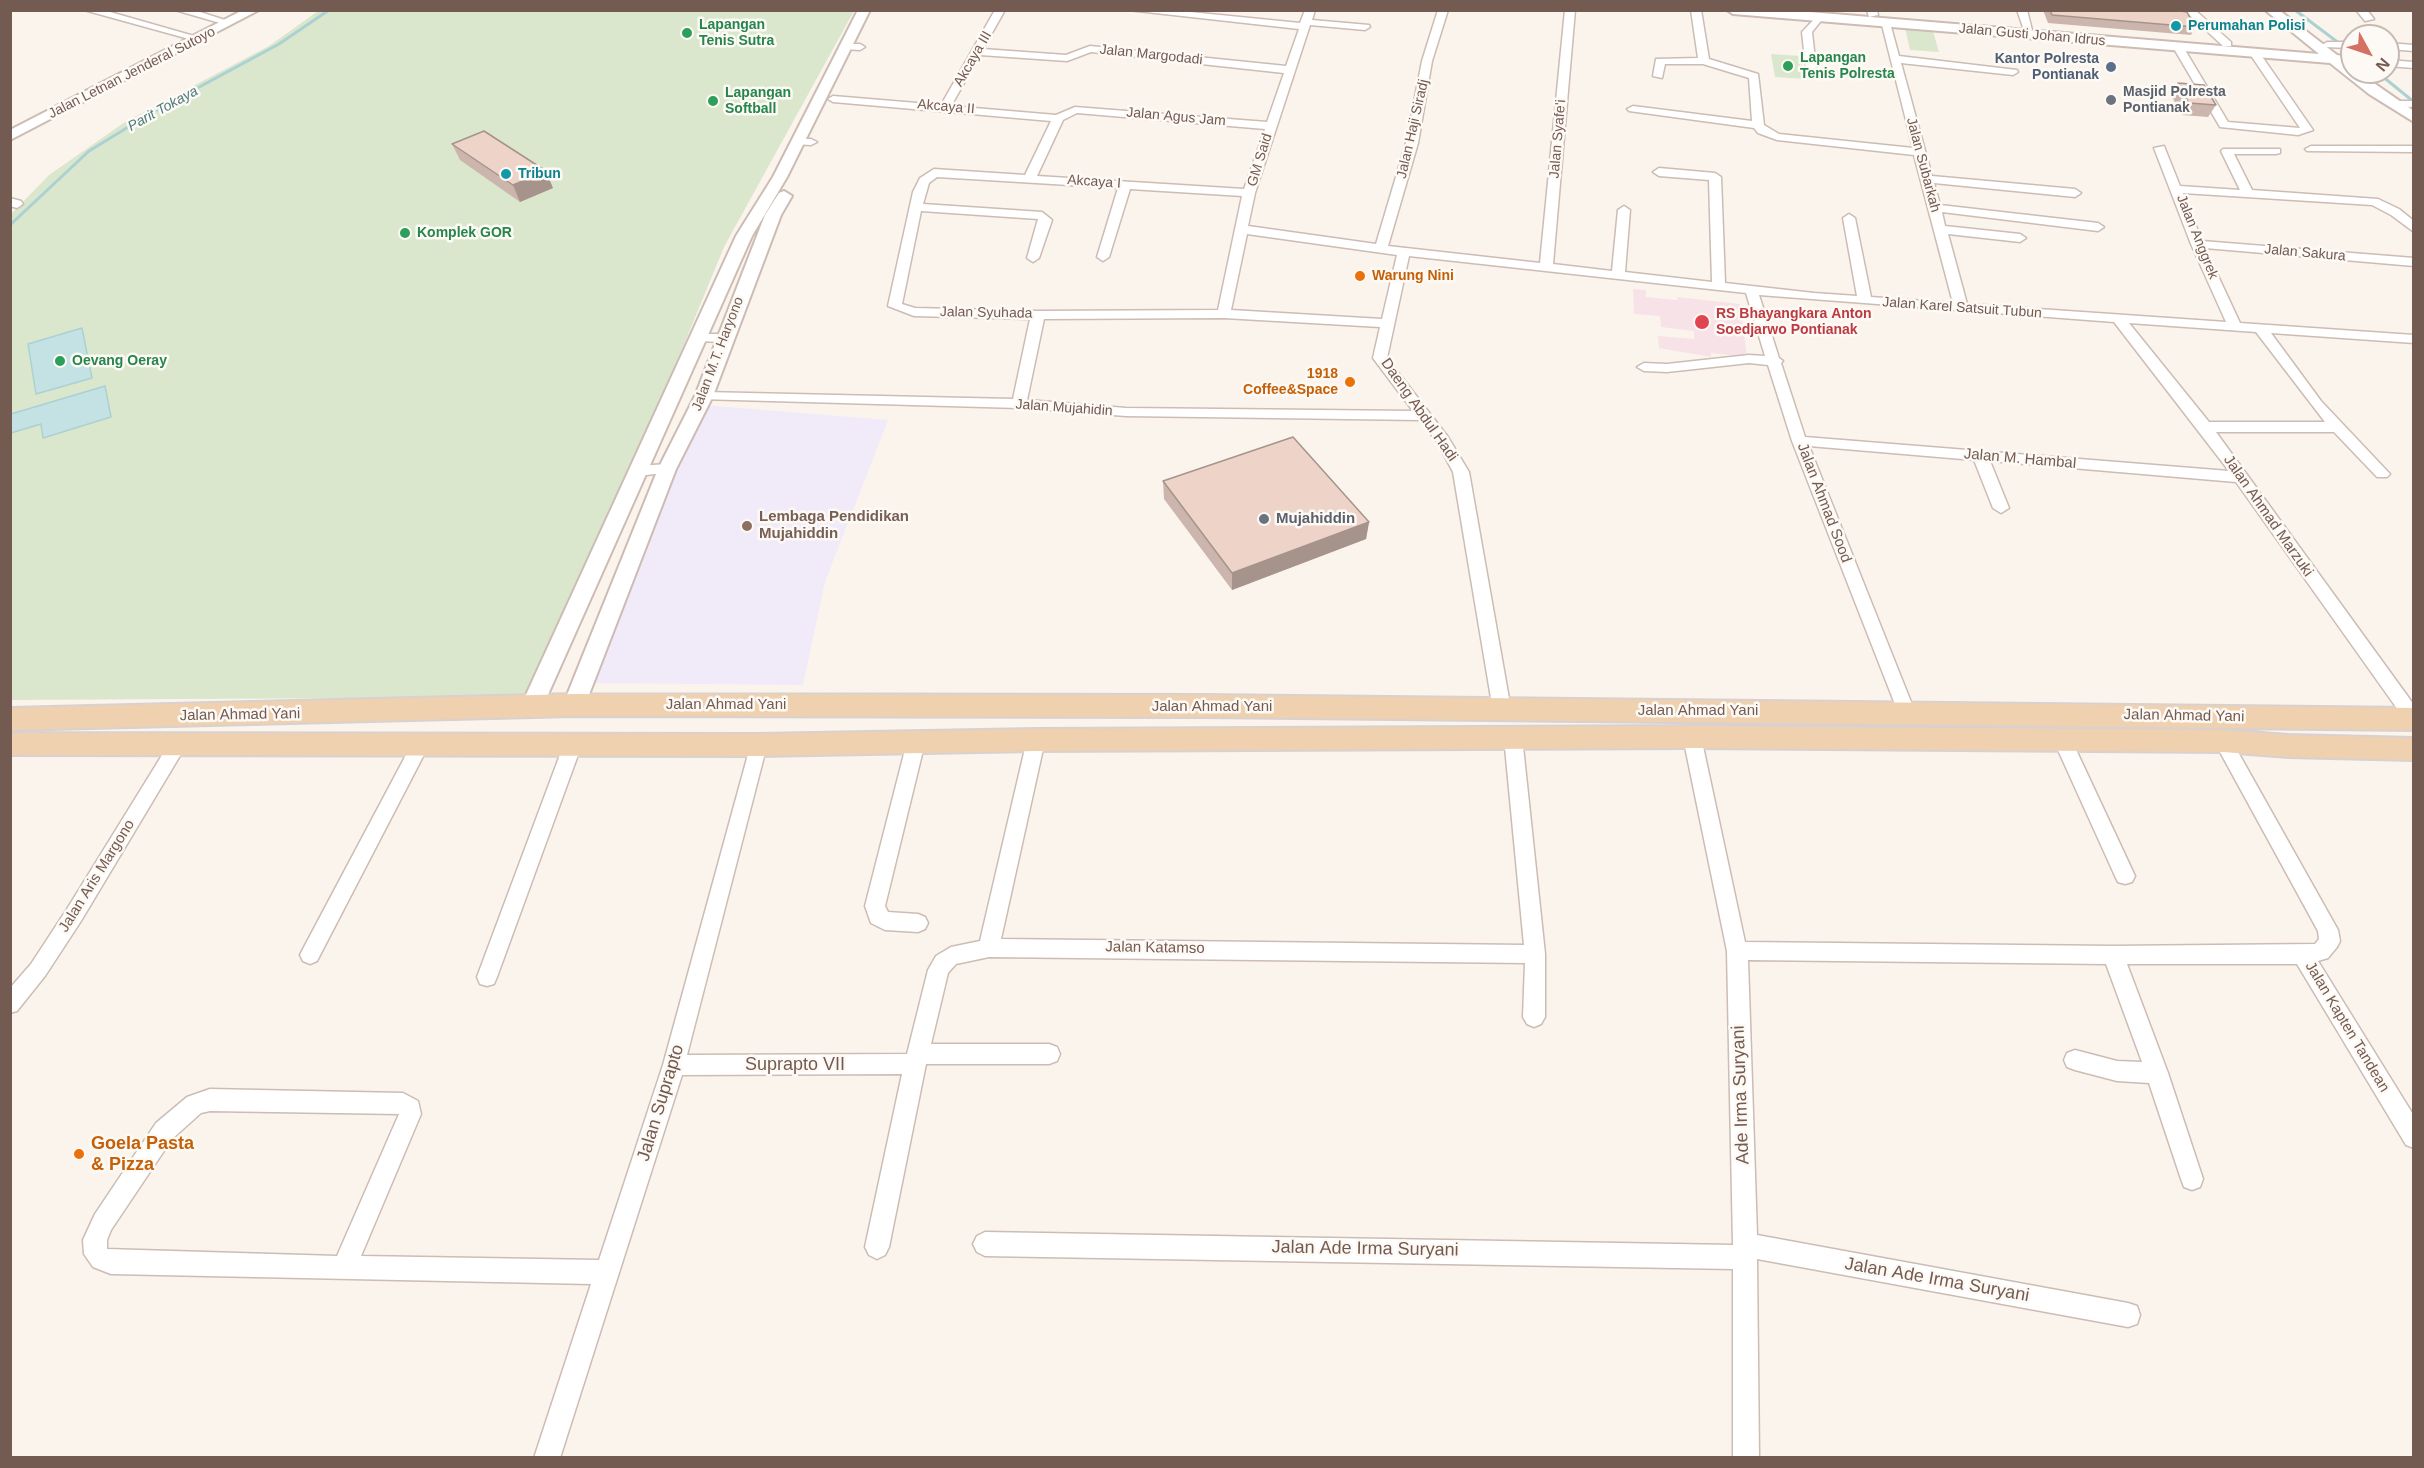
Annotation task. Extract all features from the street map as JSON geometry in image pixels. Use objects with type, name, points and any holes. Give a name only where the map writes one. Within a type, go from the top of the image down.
[{"type":"main road","name":"Jalan Ahmad Yani","points":[[10,719],[531,708],[574,705],[1204,706],[2414,719]]},
{"type":"main road","points":[[1202,739],[1204,706]]},
{"type":"main road","points":[[2050,714],[2062,739]]},
{"type":"main road","points":[[227,742],[242,715]]},
{"type":"main road","name":"Jalan Ahmad Yani","points":[[10,744],[227,742],[758,745],[1036,740],[1692,736],[2223,741],[2288,746],[2414,748]]},
{"type":"street","points":[[89,10],[189,36]]},
{"type":"street","points":[[180,10],[220,20]]},
{"type":"street","name":"Jalan Letnan Jenderal Sutoyo","points":[[10,136],[238,10]]},
{"type":"street","name":"Jalan Letnan Jenderal Sutoyo","points":[[10,128],[74,99],[253,10]]},
{"type":"street","points":[[531,708],[744,236],[804,142],[854,47],[864,10]]},
{"type":"street","name":"Jalan M.T. Haryono","points":[[574,705],[667,469],[704,396],[724,338],[804,142],[833,99],[854,47],[879,10]]},
{"type":"street","name":"Akcaya III","points":[[945,107],[1000,10]]},
{"type":"street","points":[[1133,10],[1365,27]]},
{"type":"street","name":"GM Said","points":[[1224,314],[1240,229],[1250,193],[1270,126],[1310,10]]},
{"type":"street","name":"Jalan Haji Siradj","points":[[1381,248],[1412,143],[1427,61],[1443,10]]},
{"type":"street","name":"Jalan Syafe'i","points":[[1546,267],[1570,10]]},
{"type":"street","points":[[1696,10],[1704,61]]},
{"type":"street","name":"Jalan Gusti Johan Idrus","points":[[1733,10],[1820,14],[1872,13],[2255,54],[2338,55]]},
{"type":"street","points":[[2022,10],[2028,28]]},
{"type":"street","points":[[2271,10],[2338,55]]},
{"type":"street","points":[[2283,10],[2338,55],[2374,91],[2404,106]]},
{"type":"street","points":[[2361,10],[2369,19]]},
{"type":"street","points":[[2176,11],[2190,11],[2227,44]]},
{"type":"street","points":[[1811,69],[1807,32],[1820,14]]},
{"type":"street","name":"Jalan Gusti Johan Idrus","points":[[1820,14],[1885,23],[2227,44],[2338,55]]},
{"type":"street","name":"Jalan Subarkah","points":[[1885,23],[1961,307]]},
{"type":"street","points":[[2178,47],[2224,125],[2298,132],[2307,130],[2255,54]]},
{"type":"street","name":"Jalan Margodadi","points":[[978,52],[1067,58],[1090,49],[1289,70]]},
{"type":"street","points":[[1894,59],[2013,72]]},
{"type":"street","points":[[1658,76],[1660,61],[1704,61],[1754,76],[1758,125],[1762,131],[1777,137],[1921,152]]},
{"type":"street","points":[[2376,84],[2404,106]]},
{"type":"street","name":"Akcaya II","points":[[833,99],[1058,118]]},
{"type":"street","name":"Jalan Agus Jam","points":[[1058,118],[1069,111],[1083,108],[1270,126]]},
{"type":"street","points":[[1633,109],[1758,125]]},
{"type":"street","points":[[1030,178],[1058,118]]},
{"type":"street","name":"Jalan Anggrek","points":[[2160,148],[2197,244],[2235,326]]},
{"type":"street","points":[[2311,149],[2414,149]]},
{"type":"street","points":[[2248,194],[2227,151],[2276,151]]},
{"type":"street","name":"Akcaya I","points":[[938,172],[1250,193]]},
{"type":"street","name":"Jalan Syuhada","points":[[938,172],[924,181],[916,207],[895,298],[897,308],[914,312],[1038,315],[1224,314],[1387,323]]},
{"type":"street","points":[[1659,172],[1715,173],[1719,286]]},
{"type":"street","points":[[1928,179],[2075,193]]},
{"type":"street","points":[[1103,257],[1125,184]]},
{"type":"street","points":[[2177,189],[2374,202],[2395,212],[2414,228]]},
{"type":"street","points":[[916,207],[1042,216],[1046,220],[1034,258]]},
{"type":"street","points":[[1935,208],[2098,227]]},
{"type":"street","points":[[1618,275],[1624,210]]},
{"type":"street","points":[[1849,218],[1865,301]]},
{"type":"street","name":"Jalan Karel Satsuit Tubun","points":[[1240,229],[1404,252],[1865,301],[2414,339]]},
{"type":"street","points":[[1940,229],[2020,238]]},
{"type":"street","name":"Jalan Sakura","points":[[2197,244],[2414,262]]},
{"type":"street","name":"Daeng Abdul Hadi","points":[[1404,252],[1380,358],[1446,445],[1461,472],[1502,711]]},
{"type":"street","name":"Jalan Ahmad Sood","points":[[1751,290],[1776,361],[1799,441],[1906,712]]},
{"type":"street","points":[[1018,404],[1038,315]]},
{"type":"street","name":"Jalan Ahmad Marzuki","points":[[2118,318],[2205,427],[2414,719]]},
{"type":"street","points":[[2260,328],[2316,404],[2382,474]]},
{"type":"street","points":[[698,338],[724,338]]},
{"type":"street","points":[[1644,367],[1667,368],[1749,358],[1776,361]]},
{"type":"street","name":"Jalan Mujahidin","points":[[704,396],[1018,404],[1125,412],[1424,416]]},
{"type":"street","points":[[2205,427],[2338,427]]},
{"type":"street","name":"Jalan M. Hambal","points":[[1799,441],[2241,477]]},
{"type":"street","points":[[1980,456],[2001,508]]},
{"type":"street","points":[[638,471],[667,469]]},
{"type":"street","name":"Ade Irma Suryani","points":[[1692,736],[1737,951],[1745,1251],[1746,1458]]},
{"type":"street","points":[[1513,737],[1535,954],[1534,1017]]},
{"type":"street","points":[[2062,739],[2125,876]]},
{"type":"street","points":[[989,948],[1036,740]]},
{"type":"street","name":"Jalan Kapten Tandean","points":[[2223,741],[2328,930],[2330,941],[2326,947],[2314,954],[2303,955],[2414,1137]]},
{"type":"street","points":[[916,742],[875,906],[878,916],[885,921],[918,923]]},
{"type":"street","points":[[310,955],[421,743]]},
{"type":"street","name":"Jalan Aris Margono","points":[[10,1004],[38,970],[75,915],[178,744]]},
{"type":"street","points":[[487,977],[573,744]]},
{"type":"street","name":"Jalan Suprapto","points":[[547,1458],[674,1065],[758,745]]},
{"type":"street","name":"Jalan Katamso","points":[[877,1247],[917,1059],[940,965],[951,956],[989,948],[1535,954]]},
{"type":"street","points":[[1737,951],[2303,955]]},
{"type":"street","points":[[2113,955],[2157,1072],[2192,1179]]},
{"type":"street","name":"Suprapto VII","points":[[674,1065],[1049,1054]]},
{"type":"street","points":[[2074,1060],[2117,1071],[2157,1072]]},
{"type":"street","points":[[344,1269],[410,1114],[410,1109],[404,1104],[210,1100],[195,1104],[164,1131],[103,1222],[95,1240],[96,1254],[111,1262],[344,1269],[608,1272]]},
{"type":"street","name":"Jalan Ade Irma Suryani","points":[[985,1244],[1745,1251],[2128,1315]]},
{"type":"shaded area","name":"RS Bhayangkara Anton Soedjarwo Pontianak","points":[[1633,289],[1646,290],[1646,297],[1677,300],[1677,297],[1740,304],[1747,357],[1711,353],[1711,357],[1659,348],[1658,336],[1694,339],[1694,331],[1661,327],[1660,316],[1634,314]]},
{"type":"shaded area","name":"Lembaga Pendidikan Mujahiddin","points":[[703,405],[888,420],[825,582],[803,685],[590,683],[667,469]]},
{"type":"green space","points":[[318,11],[854,11],[724,247],[539,697],[11,700],[10,215],[49,175],[125,122],[269,46]]},
{"type":"green space","name":"Lapangan Tenis Polresta","points":[[1905,28],[1933,31],[1939,52],[1910,50]]},
{"type":"green space","name":"Lapangan Tenis Polresta","points":[[1771,54],[1801,56],[1805,79],[1775,77]]},
{"type":"water","name":"Oevang Oeray","points":[[82,328],[92,378],[36,394],[28,344]]},
{"type":"water","name":"Oevang Oeray","points":[[105,386],[111,417],[43,438],[41,424],[11,433],[11,414]]},
{"type":"building","points":[[2050,10],[2175,10],[2187,12],[2195,27],[2052,15]]},
{"type":"building","points":[[2178,83],[2204,85],[2216,105],[2189,103]]},
{"type":"building","points":[[484,131],[546,171],[513,185],[452,144]]},
{"type":"building","name":"Mujahiddin","points":[[1293,437],[1369,522],[1232,573],[1163,481]]},
{"type":"waterway","name":"Parit Tokaya","points":[[10,225],[89,151],[153,112],[279,44],[329,10]]},
{"type":"waterway","points":[[2295,10],[2340,44]]},
{"type":"waterway","points":[[2392,84],[2414,102]]},
{"type":"place","name":"Perumahan Polisi","points":[[2176,26]]},
{"type":"place","name":"Lapangan Tenis Sutra","points":[[687,33]]},
{"type":"place","name":"Lapangan Tenis Polresta","points":[[1788,66]]},
{"type":"place","name":"Kantor Polresta Pontianak","points":[[2111,67]]},
{"type":"place","name":"Masjid Polresta Pontianak","points":[[2111,100]]},
{"type":"place","name":"Lapangan Softball","points":[[713,101]]},
{"type":"place","name":"Tribun","points":[[506,174]]},
{"type":"place","name":"Komplek GOR","points":[[405,233]]},
{"type":"place","name":"Warung Nini","points":[[1360,276]]},
{"type":"place","name":"RS Bhayangkara Anton Soedjarwo Pontianak","points":[[1702,322]]},
{"type":"place","name":"Oevang Oeray","points":[[60,361]]},
{"type":"place","name":"1918 Coffee&Space","points":[[1350,382]]},
{"type":"place","name":"Mujahiddin","points":[[1264,519]]},
{"type":"place","name":"Lembaga Pendidikan Mujahiddin","points":[[747,526]]},
{"type":"place","name":"Goela Pasta & Pizza","points":[[79,1154]]}]
